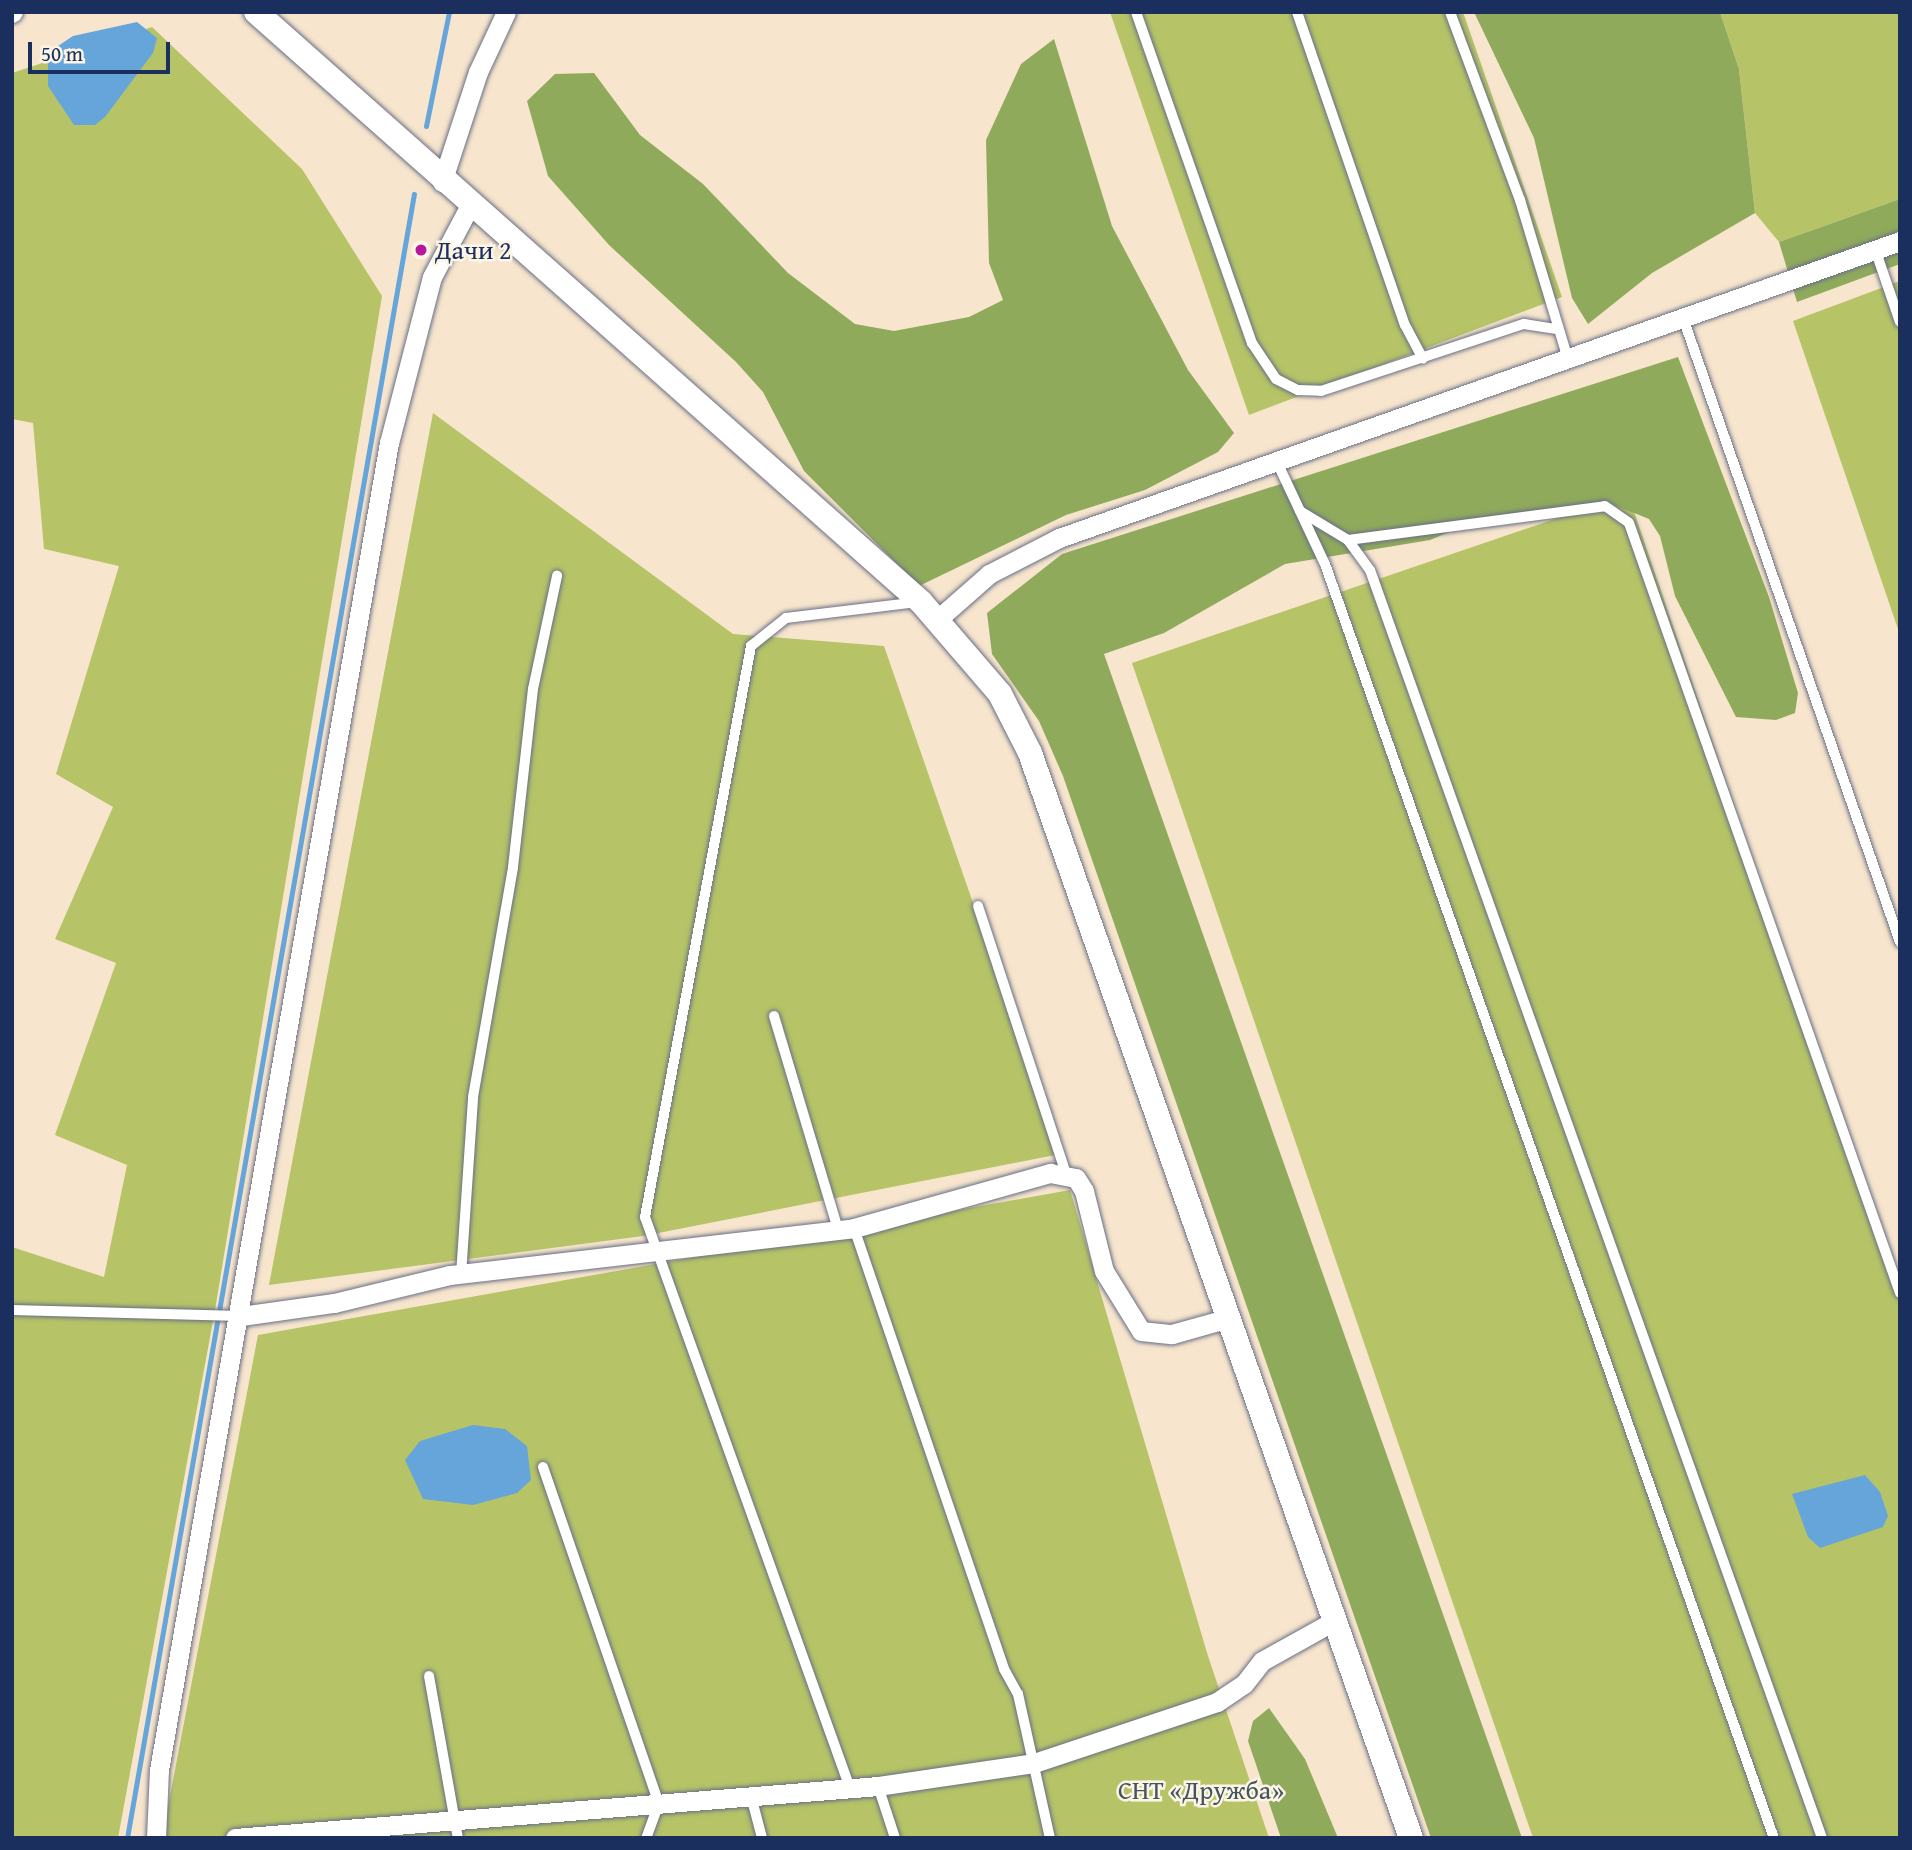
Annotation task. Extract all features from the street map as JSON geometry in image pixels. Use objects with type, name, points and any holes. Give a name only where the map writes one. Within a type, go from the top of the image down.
[{"type":"street","points":[[256,12],[469,207],[930,610],[984,670],[1030,753],[1225,1319],[1411,1838]]},
{"type":"street","points":[[442,182],[478,72],[506,12]]},
{"type":"street","points":[[156,1838],[159,1770],[389,443],[432,277],[469,207]]},
{"type":"street","points":[[930,610],[989,574],[1059,538],[1682,315],[1900,241]]},
{"type":"street","points":[[236,1316],[461,1275],[846,1229],[1028,1178],[1066,1173],[1084,1191],[1116,1298],[1141,1331],[1172,1334],[1225,1319]]},
{"type":"street","points":[[235,1838],[459,1829],[659,1803],[878,1786],[1034,1763],[1217,1702],[1244,1684],[1262,1661],[1334,1621]]},
{"type":"lane","points":[[1136,12],[1262,363],[1298,390],[1321,391],[1524,324],[1557,329]]},
{"type":"lane","points":[[1297,12],[1405,325],[1423,359]]},
{"type":"lane","points":[[1450,12],[1520,200],[1567,356]]},
{"type":"lane","points":[[1875,250],[1900,322]]},
{"type":"lane","points":[[1682,315],[1900,942]]},
{"type":"lane","points":[[1276,460],[1329,576],[1774,1838]]},
{"type":"lane","points":[[1348,540],[1605,506],[1629,523],[1900,1293]]},
{"type":"lane","points":[[1300,511],[1348,540],[1370,570],[1822,1838]]},
{"type":"lane","points":[[461,1275],[473,1097],[513,867],[531,703],[557,576]]},
{"type":"lane","points":[[850,1788],[655,1253],[645,1217],[751,646],[786,618],[930,610]]},
{"type":"lane","points":[[978,906],[1066,1173]]},
{"type":"lane","points":[[774,1016],[846,1229],[1004,1669],[1018,1694],[1050,1838]]},
{"type":"lane","points":[[12,1310],[203,1318],[236,1316]]},
{"type":"lane","points":[[542,1467],[659,1803],[646,1838]]},
{"type":"lane","points":[[429,1676],[459,1829]]},
{"type":"lane","points":[[878,1786],[895,1838]]},
{"type":"lane","points":[[751,1796],[762,1838]]},
{"type":"green space","points":[[1110,12],[1463,12],[1562,297],[1249,415]]},
{"type":"green space","points":[[1474,12],[1720,12],[1739,69],[1755,213],[1652,273],[1588,324],[1572,298],[1534,138]]},
{"type":"green space","points":[[1720,12],[1900,12],[1900,199],[1779,242],[1755,213],[1739,69]]},
{"type":"green space","points":[[152,27],[302,169],[382,296],[215,1310],[118,1838],[12,1838],[12,1247],[104,1277],[127,1165],[55,1135],[116,963],[55,939],[113,807],[56,774],[119,566],[44,549],[33,423],[12,419],[12,73]]},
{"type":"green space","points":[[1054,39],[1112,226],[1188,370],[1234,433],[1218,452],[1145,490],[1066,515],[919,586],[804,471],[763,392],[736,362],[609,245],[548,176],[527,101],[555,74],[594,73],[640,135],[703,184],[788,273],[855,324],[894,331],[969,317],[1003,300],[989,263],[986,140],[1021,64]]},
{"type":"green space","points":[[1900,199],[1900,264],[1797,302],[1779,242]]},
{"type":"green space","points":[[1900,281],[1900,635],[1793,321]]},
{"type":"green space","points":[[1678,357],[1769,597],[1798,693],[1795,713],[1776,720],[1736,717],[1675,596],[1660,536],[1649,519],[1612,504],[1485,517],[1430,540],[1285,564],[1164,633],[1104,654],[1522,1838],[1431,1838],[1063,776],[1039,721],[992,654],[987,613],[1062,554]]},
{"type":"green space","points":[[433,413],[733,634],[884,646],[1060,1154],[643,1236],[269,1285]]},
{"type":"green space","points":[[1628,494],[1900,1292],[1900,1838],[1533,1838],[1132,663]]},
{"type":"green space","name":"СНТ «Дружба»","points":[[1070,1190],[1208,1656],[1269,1838],[162,1838],[258,1335]]},
{"type":"green space","points":[[1269,1708],[1305,1759],[1338,1838],[1281,1838],[1248,1741],[1253,1721]]},
{"type":"water","points":[[137,22],[157,38],[153,53],[105,117],[95,125],[74,125],[48,86],[48,61],[55,48],[73,36]]},
{"type":"water","points":[[473,1425],[505,1429],[527,1446],[531,1480],[517,1493],[473,1505],[423,1499],[405,1460],[420,1441]]},
{"type":"water","points":[[1865,1475],[1880,1492],[1888,1516],[1883,1527],[1820,1548],[1808,1537],[1792,1494]]},
{"type":"waterway","points":[[426,126],[449,12]]},
{"type":"waterway","points":[[127,1838],[414,194]]},
{"type":"place","name":"Дачи 2","points":[[421,250]]}]
